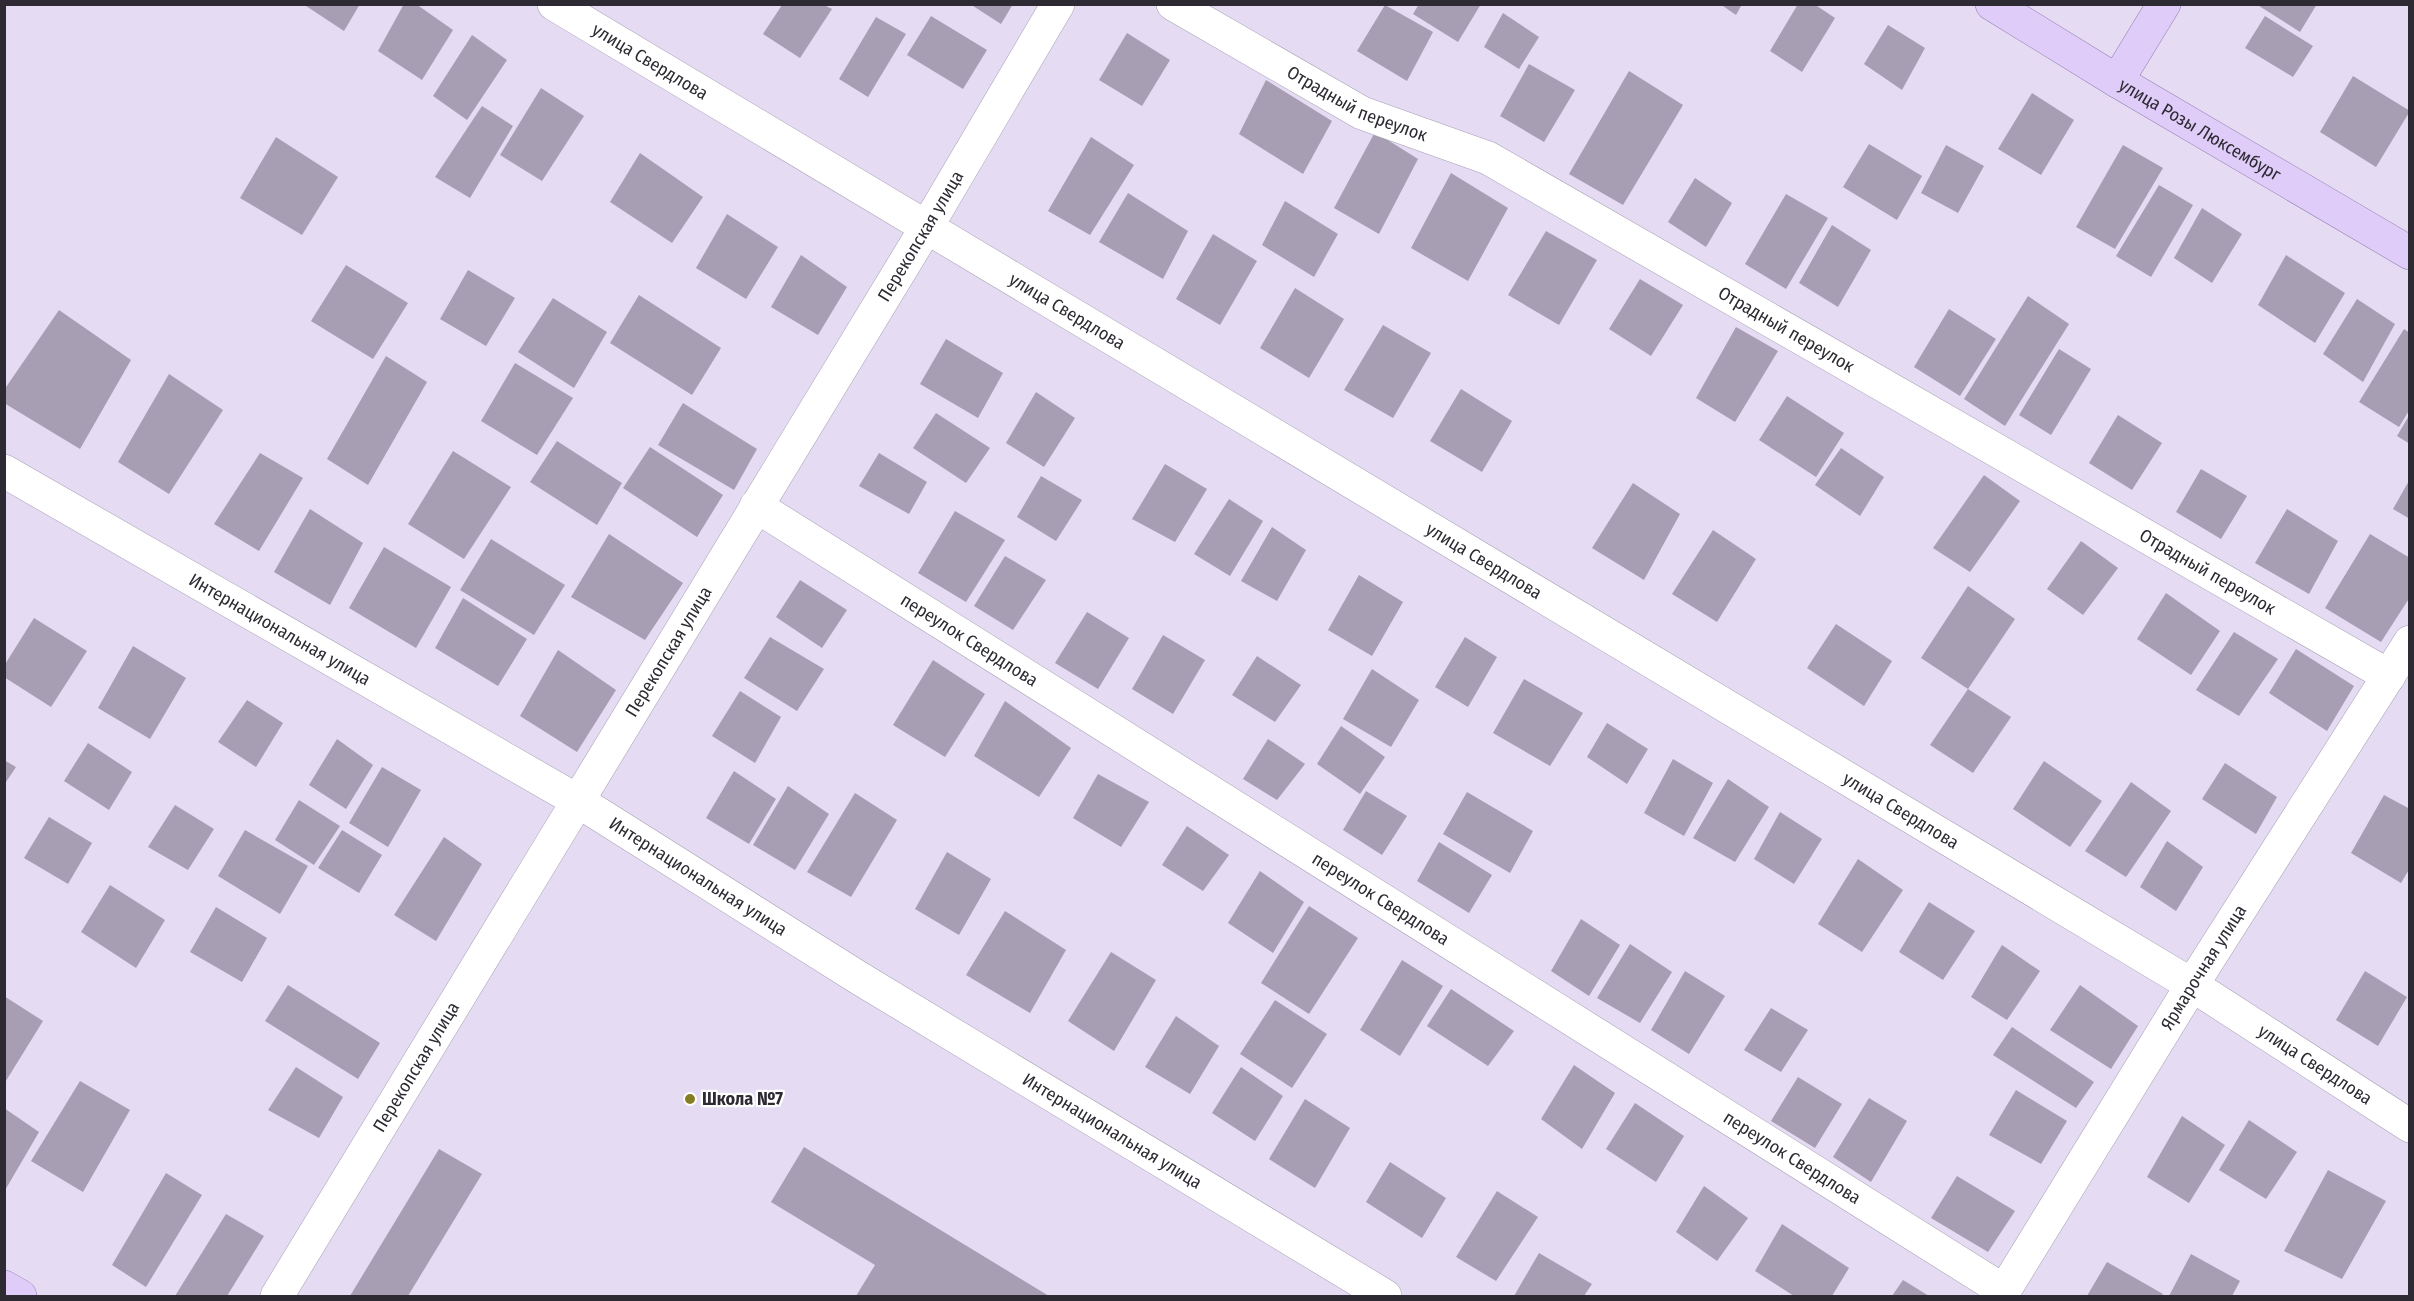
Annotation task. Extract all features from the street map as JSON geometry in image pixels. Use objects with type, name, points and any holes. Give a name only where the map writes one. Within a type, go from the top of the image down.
[{"type":"main road","name":"улица Розы Люксембург","points":[[1992,4],[2117,81],[2409,253]]},
{"type":"main road","points":[[2117,81],[2164,4]]},
{"type":"main road","points":[[4,1287],[20,1296]]},
{"type":"street","name":"улица Свердлова","points":[[555,4],[2192,985],[2409,1126]]},
{"type":"street","name":"Перекопская улица","points":[[277,1296],[926,228],[1058,4]]},
{"type":"street","name":"Отрадный переулок","points":[[1173,4],[1362,113],[1488,158],[2390,676]]},
{"type":"street","name":"Интернациональная улица","points":[[4,471],[578,801],[859,978],[1385,1296]]},
{"type":"street","name":"переулок Свердлова","points":[[756,506],[2002,1294]]},
{"type":"street","name":"Ярмарочная улица","points":[[2002,1294],[2192,985],[2390,676],[2409,642]]},
{"type":"building","points":[[303,4],[360,4],[344,31]]},
{"type":"building","points":[[404,4],[416,4],[453,30],[422,80],[378,51]]},
{"type":"building","points":[[970,4],[1013,4],[1001,24]]},
{"type":"building","points":[[1419,4],[1481,4],[1458,42],[1413,14]]},
{"type":"building","points":[[1720,4],[1742,4],[1736,15]]},
{"type":"building","points":[[1798,4],[1814,4],[1835,18],[1802,72],[1770,51]]},
{"type":"building","points":[[2256,4],[2317,4],[2300,32]]},
{"type":"building","points":[[782,5],[824,5],[832,9],[800,58],[763,34]]},
{"type":"building","points":[[1385,5],[1433,32],[1407,81],[1357,51]]},
{"type":"building","points":[[1503,13],[1539,37],[1519,69],[1484,47]]},
{"type":"building","points":[[931,16],[987,50],[963,89],[907,55]]},
{"type":"building","points":[[2265,16],[2313,46],[2293,77],[2245,48]]},
{"type":"building","points":[[876,17],[906,34],[868,97],[839,79]]},
{"type":"building","points":[[1888,25],[1925,48],[1902,90],[1864,64]]},
{"type":"building","points":[[1127,33],[1170,60],[1142,106],[1099,80]]},
{"type":"building","points":[[472,35],[507,60],[467,120],[433,96]]},
{"type":"building","points":[[1529,64],[1575,90],[1544,142],[1500,116]]},
{"type":"building","points":[[1629,71],[1683,105],[1623,205],[1569,174]]},
{"type":"building","points":[[2353,76],[2410,111],[2376,167],[2320,132]]},
{"type":"building","points":[[1266,80],[1332,121],[1303,174],[1239,134]]},
{"type":"building","points":[[541,88],[584,116],[542,181],[500,155]]},
{"type":"building","points":[[2032,93],[2074,120],[2041,175],[1998,149]]},
{"type":"building","points":[[482,106],[513,126],[470,198],[435,177]]},
{"type":"building","points":[[1375,132],[1418,159],[1379,234],[1334,208]]},
{"type":"building","points":[[276,137],[338,177],[302,235],[240,198]]},
{"type":"building","points":[[1091,137],[1134,165],[1090,235],[1048,211]]},
{"type":"building","points":[[1869,144],[1922,176],[1897,220],[1843,187]]},
{"type":"building","points":[[1946,145],[1984,166],[1958,213],[1921,193]]},
{"type":"building","points":[[2123,145],[2163,168],[2115,249],[2076,227]]},
{"type":"building","points":[[640,153],[703,197],[672,243],[610,202]]},
{"type":"building","points":[[1451,173],[1508,208],[1468,281],[1411,248]]},
{"type":"building","points":[[1695,178],[1732,203],[1706,247],[1668,222]]},
{"type":"building","points":[[2159,185],[2193,205],[2151,277],[2116,256]]},
{"type":"building","points":[[1128,193],[1188,231],[1163,279],[1099,242]]},
{"type":"building","points":[[1786,194],[1828,218],[1786,289],[1745,264]]},
{"type":"building","points":[[1285,201],[1338,234],[1314,277],[1262,245]]},
{"type":"building","points":[[2202,208],[2242,234],[2212,283],[2174,258]]},
{"type":"building","points":[[727,214],[778,247],[746,299],[696,268]]},
{"type":"building","points":[[1832,225],[1871,250],[1838,307],[1799,283]]},
{"type":"building","points":[[1546,231],[1597,260],[1559,325],[1508,295]]},
{"type":"building","points":[[1213,234],[1257,261],[1220,325],[1176,299]]},
{"type":"building","points":[[801,255],[847,287],[818,335],[771,307]]},
{"type":"building","points":[[2286,255],[2345,293],[2315,343],[2258,305]]},
{"type":"building","points":[[346,265],[408,303],[373,359],[311,321]]},
{"type":"building","points":[[468,270],[515,298],[486,346],[440,319]]},
{"type":"building","points":[[1640,279],[1683,305],[1651,356],[1609,329]]},
{"type":"building","points":[[1295,288],[1344,319],[1309,378],[1260,348]]},
{"type":"building","points":[[639,295],[721,348],[692,395],[610,343]]},
{"type":"building","points":[[2028,296],[2069,324],[2005,426],[1964,399]]},
{"type":"building","points":[[553,298],[607,332],[574,388],[518,352]]},
{"type":"building","points":[[2357,299],[2395,324],[2363,382],[2323,354]]},
{"type":"building","points":[[1949,309],[1996,339],[1960,396],[1914,367]]},
{"type":"building","points":[[59,310],[131,360],[80,449],[4,403],[4,390]]},
{"type":"building","points":[[1383,325],[1431,353],[1393,418],[1344,390]]},
{"type":"building","points":[[1736,327],[1778,351],[1735,422],[1696,398]]},
{"type":"building","points":[[2404,329],[2410,333],[2410,409],[2399,427],[2359,402]]},
{"type":"building","points":[[946,339],[1003,373],[978,418],[920,384]]},
{"type":"building","points":[[2059,349],[2091,369],[2051,435],[2019,415]]},
{"type":"building","points":[[386,356],[427,382],[368,485],[327,459]]},
{"type":"building","points":[[515,363],[573,398],[537,455],[481,421]]},
{"type":"building","points":[[169,374],[223,410],[169,494],[118,462]]},
{"type":"building","points":[[1461,389],[1512,421],[1482,472],[1430,441]]},
{"type":"building","points":[[1036,392],[1075,418],[1044,467],[1006,443]]},
{"type":"building","points":[[1787,396],[1844,433],[1816,477],[1759,440]]},
{"type":"building","points":[[683,403],[757,449],[734,490],[658,445]]},
{"type":"building","points":[[936,413],[990,448],[966,483],[913,448]]},
{"type":"building","points":[[2410,414],[2410,444],[2397,436]]},
{"type":"building","points":[[2118,415],[2162,443],[2132,490],[2089,463]]},
{"type":"building","points":[[557,441],[622,483],[597,525],[530,482]]},
{"type":"building","points":[[650,447],[723,495],[697,537],[623,488]]},
{"type":"building","points":[[1841,448],[1884,477],[1860,516],[1815,485]]},
{"type":"building","points":[[453,451],[511,487],[464,559],[408,524]]},
{"type":"building","points":[[260,453],[303,478],[259,551],[214,524]]},
{"type":"building","points":[[879,453],[927,482],[909,514],[859,486]]},
{"type":"building","points":[[1165,464],[1207,489],[1175,542],[1132,519]]},
{"type":"building","points":[[2201,469],[2247,496],[2221,539],[2176,512]]},
{"type":"building","points":[[1984,475],[2020,501],[1970,572],[1933,548]]},
{"type":"building","points":[[1041,476],[1082,500],[1056,541],[1017,517]]},
{"type":"building","points":[[2410,479],[2410,519],[2393,509]]},
{"type":"building","points":[[1633,483],[1680,514],[1644,580],[1592,548]]},
{"type":"building","points":[[1229,499],[1263,521],[1230,576],[1194,554]]},
{"type":"building","points":[[310,509],[363,543],[330,605],[274,572]]},
{"type":"building","points":[[2287,509],[2338,541],[2309,594],[2255,563]]},
{"type":"building","points":[[955,511],[1005,540],[966,602],[918,573]]},
{"type":"building","points":[[1272,527],[1306,550],[1277,601],[1241,581]]},
{"type":"building","points":[[1713,530],[1756,559],[1717,622],[1672,594]]},
{"type":"building","points":[[609,534],[683,583],[645,640],[571,597]]},
{"type":"building","points":[[2370,534],[2410,558],[2410,597],[2381,642],[2325,608]]},
{"type":"building","points":[[491,539],[565,585],[534,635],[460,590]]},
{"type":"building","points":[[2081,541],[2118,568],[2083,615],[2047,589]]},
{"type":"building","points":[[384,547],[451,587],[416,648],[349,608]]},
{"type":"building","points":[[1005,556],[1046,580],[1013,630],[974,606]]},
{"type":"building","points":[[1359,575],[1403,602],[1372,656],[1328,630]]},
{"type":"building","points":[[800,580],[847,610],[822,648],[776,617]]},
{"type":"building","points":[[1968,586],[2015,619],[1968,689],[1921,658]]},
{"type":"building","points":[[2166,593],[2220,631],[2191,675],[2137,639]]},
{"type":"building","points":[[463,598],[527,639],[498,686],[435,648]]},
{"type":"building","points":[[1087,612],[1129,638],[1098,689],[1055,663]]},
{"type":"building","points":[[34,618],[87,651],[51,707],[4,677],[4,666]]},
{"type":"building","points":[[1836,624],[1892,661],[1864,706],[1807,668]]},
{"type":"building","points":[[2234,632],[2278,659],[2239,716],[2196,690]]},
{"type":"building","points":[[1163,635],[1205,660],[1173,714],[1132,689]]},
{"type":"building","points":[[770,637],[824,669],[797,711],[744,678]]},
{"type":"building","points":[[1465,637],[1497,657],[1468,707],[1435,687]]},
{"type":"building","points":[[133,646],[186,678],[150,739],[98,708]]},
{"type":"building","points":[[2296,649],[2354,686],[2327,731],[2269,693]]},
{"type":"building","points":[[558,650],[616,690],[577,752],[520,716]]},
{"type":"building","points":[[1257,656],[1301,685],[1275,722],[1232,695]]},
{"type":"building","points":[[933,660],[985,694],[945,757],[893,725]]},
{"type":"building","points":[[1372,669],[1419,700],[1391,747],[1343,719]]},
{"type":"building","points":[[1524,679],[1583,713],[1550,766],[1493,733]]},
{"type":"building","points":[[1968,689],[2011,717],[1973,773],[1930,745]]},
{"type":"building","points":[[740,691],[781,717],[755,763],[712,736]]},
{"type":"building","points":[[247,700],[283,723],[256,767],[218,742]]},
{"type":"building","points":[[1005,701],[1071,748],[1039,797],[974,756]]},
{"type":"building","points":[[1607,723],[1648,749],[1627,784],[1587,757]]},
{"type":"building","points":[[1341,726],[1385,757],[1360,794],[1317,764]]},
{"type":"building","points":[[337,739],[373,765],[346,809],[309,785]]},
{"type":"building","points":[[1268,739],[1305,764],[1277,800],[1243,779]]},
{"type":"building","points":[[88,743],[132,772],[109,810],[64,781]]},
{"type":"building","points":[[1673,759],[1713,783],[1684,836],[1644,813]]},
{"type":"building","points":[[4,760],[16,767],[4,785]]},
{"type":"building","points":[[2044,761],[2102,801],[2070,847],[2013,809]]},
{"type":"building","points":[[2225,763],[2277,797],[2256,834],[2202,799]]},
{"type":"building","points":[[382,767],[421,790],[388,847],[349,823]]},
{"type":"building","points":[[734,771],[776,799],[749,844],[706,818]]},
{"type":"building","points":[[1098,774],[1149,802],[1121,847],[1073,818]]},
{"type":"building","points":[[1728,779],[1769,807],[1735,862],[1693,838]]},
{"type":"building","points":[[2131,782],[2171,811],[2126,877],[2085,851]]},
{"type":"building","points":[[788,786],[829,814],[795,870],[753,845]]},
{"type":"building","points":[[1366,791],[1407,816],[1382,855],[1343,830]]},
{"type":"building","points":[[1467,792],[1533,831],[1510,873],[1443,834]]},
{"type":"building","points":[[855,793],[897,820],[851,897],[807,872]]},
{"type":"building","points":[[2384,795],[2410,809],[2410,868],[2401,883],[2351,853]]},
{"type":"building","points":[[299,800],[340,826],[314,865],[275,840]]},
{"type":"building","points":[[175,805],[214,829],[188,870],[148,847]]},
{"type":"building","points":[[1780,812],[1822,839],[1794,884],[1754,859]]},
{"type":"building","points":[[49,817],[92,843],[68,884],[24,858]]},
{"type":"building","points":[[1187,826],[1229,855],[1203,891],[1162,865]]},
{"type":"building","points":[[245,830],[308,866],[280,914],[218,876]]},
{"type":"building","points":[[342,830],[382,855],[359,893],[318,868]]},
{"type":"building","points":[[444,837],[482,864],[436,941],[394,915]]},
{"type":"building","points":[[2167,841],[2203,867],[2176,911],[2140,887]]},
{"type":"building","points":[[1439,842],[1492,875],[1469,913],[1417,881]]},
{"type":"building","points":[[947,852],[991,879],[959,935],[915,909]]},
{"type":"building","points":[[1858,859],[1903,890],[1862,952],[1818,924]]},
{"type":"building","points":[[1260,871],[1304,902],[1273,953],[1228,923]]},
{"type":"building","points":[[110,885],[165,920],[136,968],[81,932]]},
{"type":"building","points":[[1929,902],[1975,931],[1943,980],[1899,952]]},
{"type":"building","points":[[1309,906],[1358,938],[1309,1014],[1261,983]]},
{"type":"building","points":[[216,907],[267,938],[242,982],[190,952]]},
{"type":"building","points":[[1005,911],[1066,950],[1030,1013],[966,975]]},
{"type":"building","points":[[1581,919],[1620,945],[1589,996],[1551,971]]},
{"type":"building","points":[[1630,944],[1672,972],[1640,1023],[1597,998]]},
{"type":"building","points":[[2002,945],[2040,971],[2007,1020],[1971,997]]},
{"type":"building","points":[[1111,952],[1156,980],[1114,1051],[1068,1021]]},
{"type":"building","points":[[1402,960],[1443,986],[1400,1056],[1360,1030]]},
{"type":"building","points":[[1685,971],[1725,996],[1689,1054],[1651,1030]]},
{"type":"building","points":[[2365,971],[2407,997],[2378,1046],[2336,1020]]},
{"type":"building","points":[[288,985],[380,1043],[358,1079],[265,1021]]},
{"type":"building","points":[[2080,985],[2138,1026],[2111,1069],[2050,1030]]},
{"type":"building","points":[[1451,989],[1514,1031],[1488,1066],[1427,1026]]},
{"type":"building","points":[[4,996],[43,1021],[4,1084]]},
{"type":"building","points":[[1275,1000],[1327,1034],[1292,1088],[1240,1054]]},
{"type":"building","points":[[1771,1008],[1808,1030],[1781,1072],[1744,1050]]},
{"type":"building","points":[[1176,1016],[1219,1046],[1190,1094],[1145,1067]]},
{"type":"building","points":[[2012,1027],[2094,1082],[2076,1108],[1993,1055]]},
{"type":"building","points":[[1574,1065],[1615,1093],[1582,1149],[1541,1119]]},
{"type":"building","points":[[296,1067],[343,1097],[319,1138],[268,1110]]},
{"type":"building","points":[[1241,1067],[1283,1096],[1255,1141],[1212,1113]]},
{"type":"building","points":[[1798,1077],[1842,1104],[1815,1148],[1771,1121]]},
{"type":"building","points":[[80,1081],[130,1110],[83,1192],[31,1161]]},
{"type":"building","points":[[2016,1090],[2067,1121],[2041,1164],[1989,1135]]},
{"type":"building","points":[[1869,1098],[1907,1121],[1871,1182],[1833,1157]]},
{"type":"building","points":[[1305,1099],[1350,1128],[1315,1188],[1269,1159]]},
{"type":"building","points":[[1635,1103],[1684,1136],[1656,1182],[1606,1149]]},
{"type":"building","points":[[4,1108],[39,1132],[4,1192]]},
{"type":"building","points":[[2182,1116],[2225,1145],[2189,1203],[2147,1177]]},
{"type":"building","points":[[2249,1120],[2297,1152],[2266,1199],[2219,1170]]},
{"type":"building","points":[[804,1147],[1049,1296],[856,1296],[875,1265],[771,1202]]},
{"type":"building","points":[[439,1149],[482,1174],[408,1296],[350,1296]]},
{"type":"building","points":[[1390,1162],[1446,1198],[1422,1238],[1366,1202]]},
{"type":"building","points":[[2328,1170],[2386,1201],[2342,1279],[2284,1251]]},
{"type":"building","points":[[166,1173],[202,1195],[146,1287],[112,1265]]},
{"type":"building","points":[[1957,1176],[2015,1211],[1988,1252],[1931,1218]]},
{"type":"building","points":[[1704,1186],[1748,1218],[1717,1261],[1676,1232]]},
{"type":"building","points":[[1497,1191],[1538,1217],[1496,1281],[1456,1257]]},
{"type":"building","points":[[226,1214],[264,1236],[227,1296],[175,1296]]},
{"type":"building","points":[[1782,1224],[1849,1268],[1832,1296],[1794,1296],[1755,1271]]},
{"type":"building","points":[[1539,1253],[1592,1284],[1584,1296],[1514,1296]]},
{"type":"building","points":[[2191,1254],[2240,1281],[2232,1296],[2169,1296]]},
{"type":"building","points":[[2107,1262],[2163,1294],[2161,1296],[2087,1296]]},
{"type":"building","points":[[1903,1280],[1929,1296],[1892,1296]]},
{"type":"place","name":"Школа №7","points":[[690,1099]]}]
